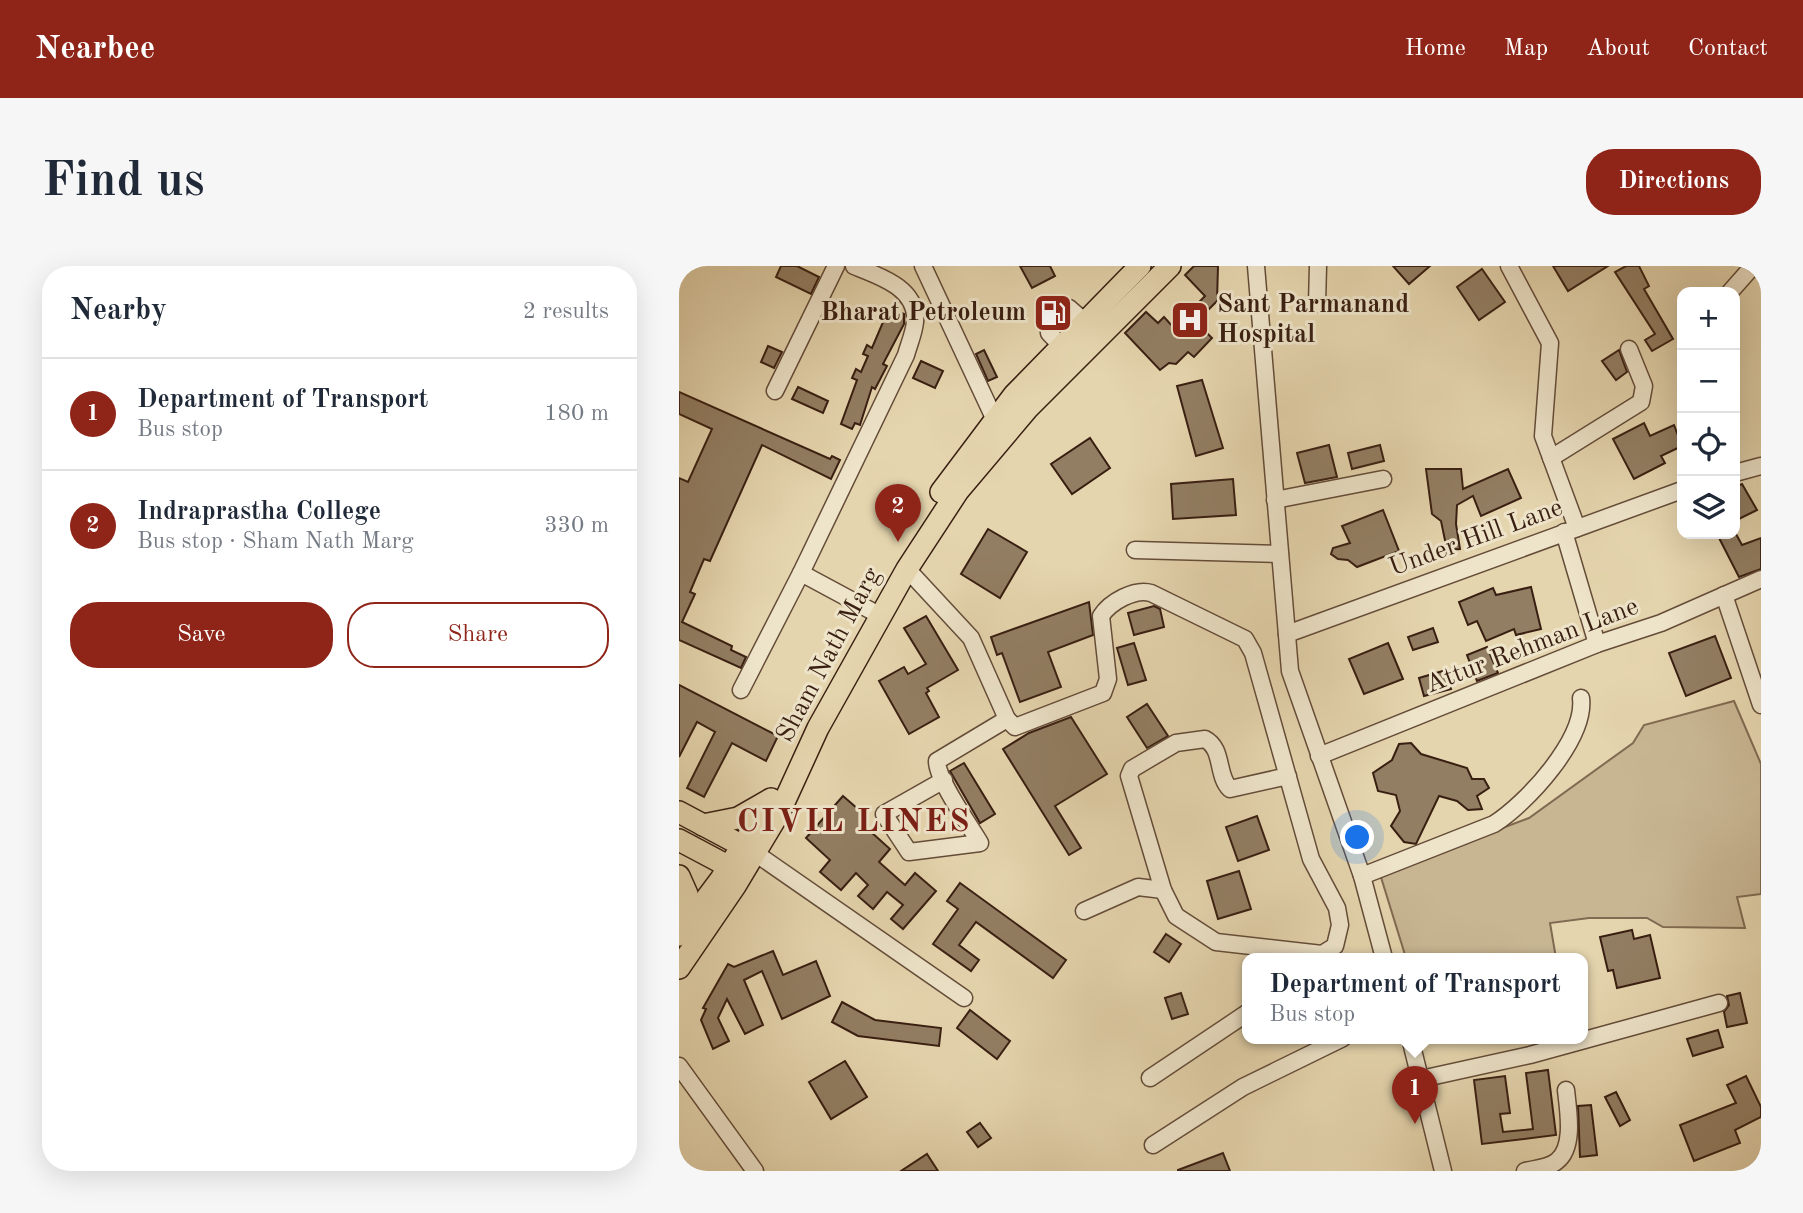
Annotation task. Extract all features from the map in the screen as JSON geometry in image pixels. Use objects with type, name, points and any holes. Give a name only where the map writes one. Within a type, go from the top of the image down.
[{"type":"main road","name":"Sham Nath Marg","points":[[749,849],[781,811],[818,728],[876,612],[947,482],[1014,394],[1068,353],[1092,329],[1170,266]]},
{"type":"main road","name":"Sham Nath Marg","points":[[1092,329],[1135,268]]},
{"type":"main road","name":"Sham Nath Marg","points":[[681,969],[749,849],[807,724],[876,612],[958,491],[1028,408],[1068,353]]},
{"type":"main road","points":[[703,825],[738,818],[771,799]]},
{"type":"main road","points":[[679,812],[749,849]]},
{"type":"main road","points":[[679,840],[736,870]]},
{"type":"main road","name":"Sham Nath Marg","points":[[683,930],[736,870]]},
{"type":"main road","points":[[679,876],[687,894],[683,930]]},
{"type":"street","points":[[775,391],[836,266]]},
{"type":"street","points":[[741,690],[801,573],[906,355],[915,321],[912,307],[903,292],[889,280],[854,266]]},
{"type":"street","points":[[923,266],[995,420]]},
{"type":"street","points":[[1257,266],[1290,671],[1361,876],[1383,953]]},
{"type":"street","points":[[1317,304],[1318,266]]},
{"type":"street","points":[[1509,266],[1550,343],[1542,427],[1597,644]]},
{"type":"street","points":[[1734,287],[1753,266]]},
{"type":"street","points":[[1061,307],[1067,307],[1092,329]]},
{"type":"street","points":[[1048,319],[1049,333],[1068,353]]},
{"type":"street","points":[[1551,458],[1641,402],[1644,386],[1629,349]]},
{"type":"street","points":[[1740,472],[1761,466]]},
{"type":"street","points":[[1275,499],[1383,479]]},
{"type":"street","name":"Under Hill Lane","points":[[1287,634],[1677,492]]},
{"type":"street","points":[[1135,550],[1280,554]]},
{"type":"street","points":[[907,569],[971,638],[1007,719],[1015,727],[1103,693],[1108,679],[1101,616],[1118,600],[1147,592],[1237,632],[1250,645],[1315,870],[1337,908],[1340,925],[1335,946],[1324,953]]},
{"type":"street","points":[[801,573],[876,612]]},
{"type":"street","name":"Attur Rehman Lane","points":[[1319,756],[1597,644],[1661,623],[1761,579]]},
{"type":"street","points":[[1724,595],[1761,705]]},
{"type":"street","points":[[1361,876],[1494,824],[1513,811],[1547,778],[1579,719],[1581,698]]},
{"type":"street","points":[[944,780],[884,814],[909,852],[979,843],[936,765],[939,758],[1007,719]]},
{"type":"street","points":[[1288,776],[1230,789],[1225,784],[1216,749],[1205,739],[1176,743],[1132,769],[1130,784],[1163,890],[1176,916],[1216,942],[1293,953]]},
{"type":"street","points":[[749,849],[964,998]]},
{"type":"street","points":[[1084,911],[1138,887],[1163,890]]},
{"type":"street","points":[[1588,1039],[1719,1003]]},
{"type":"street","points":[[1150,1078],[1242,1016]]},
{"type":"street","points":[[1153,1146],[1243,1087],[1331,1044]]},
{"type":"street","points":[[1412,1044],[1444,1171]]},
{"type":"street","points":[[1421,1079],[1570,1044]]},
{"type":"street","points":[[679,1066],[755,1171]]},
{"type":"street","points":[[1525,1171],[1555,1163],[1561,1156],[1568,1133],[1566,1090]]},
{"type":"shaded area","points":[[1734,701],[1761,764],[1761,894],[1737,897],[1745,928],[1663,927],[1647,918],[1589,918],[1550,923],[1555,953],[1404,953],[1380,874],[1529,818],[1633,743],[1644,725]]},
{"type":"building","points":[[781,266],[797,266],[819,277],[811,294],[776,277]]},
{"type":"building","points":[[1020,266],[1050,266],[1055,276],[1032,288]]},
{"type":"building","name":"Sant Parmanand Hospital","points":[[1194,266],[1218,266],[1217,301],[1196,322],[1212,338],[1194,357],[1188,352],[1176,364],[1169,363],[1160,370],[1125,333],[1146,312],[1158,323],[1164,317],[1174,328],[1205,296],[1185,275]]},
{"type":"building","points":[[1393,266],[1430,266],[1409,284]]},
{"type":"building","points":[[1553,266],[1608,266],[1568,291]]},
{"type":"building","points":[[1626,266],[1639,266],[1649,286],[1644,289],[1673,339],[1652,351],[1645,340],[1655,334],[1615,272]]},
{"type":"building","points":[[1482,269],[1505,302],[1479,320],[1457,287]]},
{"type":"building","points":[[889,308],[904,314],[904,324],[883,364],[887,366],[875,389],[872,387],[860,425],[855,423],[852,429],[841,424],[857,380],[852,378],[856,369],[861,372],[868,356],[863,354],[867,345],[872,348]]},
{"type":"building","points":[[768,346],[782,352],[774,368],[761,362]]},
{"type":"building","points":[[984,350],[997,377],[988,381],[976,354]]},
{"type":"building","points":[[1619,350],[1627,372],[1616,380],[1602,361]]},
{"type":"building","points":[[921,361],[943,371],[935,388],[913,378]]},
{"type":"building","points":[[1202,380],[1223,448],[1196,456],[1177,386]]},
{"type":"building","points":[[798,387],[828,401],[823,413],[792,399]]},
{"type":"building","points":[[679,392],[830,459],[832,456],[840,460],[831,479],[762,445],[710,561],[704,559],[690,592],[695,594],[682,622],[732,646],[731,650],[746,657],[741,668],[679,640],[679,478],[688,482],[712,429],[679,414]]},
{"type":"building","points":[[1644,423],[1650,436],[1674,425],[1677,448],[1661,456],[1665,463],[1634,479],[1613,439]]},
{"type":"building","points":[[1090,438],[1110,468],[1072,494],[1051,464]]},
{"type":"building","points":[[1329,445],[1337,477],[1305,483],[1297,453]]},
{"type":"building","points":[[1380,445],[1384,461],[1352,469],[1348,453]]},
{"type":"building","points":[[1426,469],[1461,469],[1463,489],[1508,469],[1521,498],[1481,516],[1473,496],[1457,505],[1456,524],[1460,549],[1447,550],[1441,521],[1432,514]]},
{"type":"building","points":[[1233,479],[1236,515],[1173,519],[1171,484]]},
{"type":"building","points":[[1742,484],[1757,510],[1740,518]]},
{"type":"building","points":[[1383,510],[1399,551],[1357,567],[1348,560],[1338,559],[1331,554],[1333,548],[1350,543],[1342,526]]},
{"type":"building","points":[[988,529],[1027,552],[1000,598],[961,574]]},
{"type":"building","points":[[1761,538],[1761,569],[1739,577],[1720,539],[1739,539],[1742,545]]},
{"type":"building","points":[[1531,587],[1541,629],[1516,635],[1514,629],[1486,641],[1477,621],[1468,625],[1459,602],[1493,588],[1496,595]]},
{"type":"building","points":[[1089,602],[1093,635],[1048,652],[1061,687],[1020,702],[1002,653],[997,655],[991,637]]},
{"type":"building","points":[[1154,606],[1160,609],[1164,627],[1134,635],[1128,613]]},
{"type":"building","points":[[926,616],[958,670],[927,688],[929,691],[926,693],[939,717],[909,734],[879,681],[904,667],[908,674],[926,664],[904,628]]},
{"type":"building","points":[[1433,628],[1438,642],[1413,650],[1408,637]]},
{"type":"building","points":[[1715,636],[1731,678],[1686,696],[1669,653]]},
{"type":"building","points":[[1134,643],[1146,680],[1128,685],[1117,648]]},
{"type":"building","points":[[1388,643],[1403,679],[1364,694],[1349,659]]},
{"type":"building","points":[[1487,647],[1498,673],[1477,681],[1467,655]]},
{"type":"building","points":[[1446,670],[1451,689],[1424,696],[1419,678]]},
{"type":"building","points":[[679,685],[778,736],[766,761],[732,743],[704,797],[687,788],[715,732],[697,722],[679,757]]},
{"type":"building","points":[[1147,704],[1168,736],[1147,748],[1127,717]]},
{"type":"building","points":[[1071,717],[1107,774],[1055,806],[1081,848],[1069,855],[1003,749],[1029,733]]},
{"type":"building","points":[[1411,743],[1421,754],[1467,768],[1472,779],[1484,779],[1489,788],[1477,796],[1482,809],[1468,810],[1457,801],[1439,796],[1416,844],[1404,842],[1391,826],[1400,811],[1396,795],[1378,791],[1373,773],[1392,760],[1399,744]]},
{"type":"building","points":[[964,763],[995,814],[980,823],[950,771]]},
{"type":"building","points":[[843,796],[866,816],[860,822],[890,849],[879,862],[905,885],[915,873],[936,891],[903,929],[891,919],[903,905],[887,892],[873,909],[858,896],[868,885],[856,873],[841,890],[820,872],[830,860],[806,838]]},
{"type":"building","points":[[1257,816],[1269,850],[1238,861],[1226,827]]},
{"type":"building","points":[[1239,871],[1251,909],[1218,919],[1207,881]]},
{"type":"building","points":[[960,883],[1066,960],[1053,978],[976,922],[959,945],[979,960],[971,971],[933,944],[958,909],[947,901]]},
{"type":"building","points":[[1632,930],[1634,939],[1650,935],[1660,978],[1617,988],[1613,970],[1608,971],[1600,937]]},
{"type":"building","points":[[1166,934],[1181,944],[1169,962],[1154,952]]},
{"type":"building","points":[[773,951],[783,975],[816,961],[830,996],[782,1019],[762,971],[744,980],[763,1025],[745,1034],[727,999],[718,1018],[729,1041],[713,1049],[701,1020],[706,1009],[703,1008],[728,964],[734,967]]},
{"type":"building","points":[[1181,993],[1188,1014],[1172,1019],[1165,998]]},
{"type":"building","points":[[1740,993],[1747,1023],[1727,1027],[1724,1012],[1729,1005],[1727,996]]},
{"type":"building","points":[[842,1002],[875,1020],[941,1028],[939,1046],[858,1036],[832,1022]]},
{"type":"building","points":[[970,1010],[1010,1041],[997,1059],[957,1028]]},
{"type":"building","points":[[1718,1030],[1723,1047],[1693,1056],[1687,1039]]},
{"type":"building","points":[[845,1061],[867,1097],[831,1119],[809,1082]]},
{"type":"building","points":[[1548,1070],[1556,1135],[1482,1144],[1474,1080],[1505,1076],[1510,1113],[1500,1114],[1503,1132],[1533,1129],[1526,1073]]},
{"type":"building","points":[[1746,1076],[1761,1107],[1761,1117],[1735,1130],[1740,1143],[1694,1161],[1680,1125],[1736,1103],[1727,1085]]},
{"type":"building","points":[[1616,1092],[1630,1120],[1620,1126],[1605,1097]]},
{"type":"building","points":[[1591,1105],[1597,1155],[1580,1157],[1578,1106]]},
{"type":"building","points":[[980,1123],[991,1138],[978,1147],[967,1132]]},
{"type":"building","points":[[1223,1153],[1230,1171],[1178,1171],[1178,1170]]},
{"type":"building","points":[[927,1154],[938,1171],[901,1171]]},
{"type":"place","name":"Bharat Petroleum","points":[[1053,313]]},
{"type":"place","name":"Sant Parmanand Hospital","points":[[1190,320]]},
{"type":"place","name":"Indraprastha College","points":[[898,542]]},
{"type":"place","name":"Department of Transport","points":[[1415,1124]]},
{"type":"district","name":"CIVIL LINES","points":[[854,822]]}]
